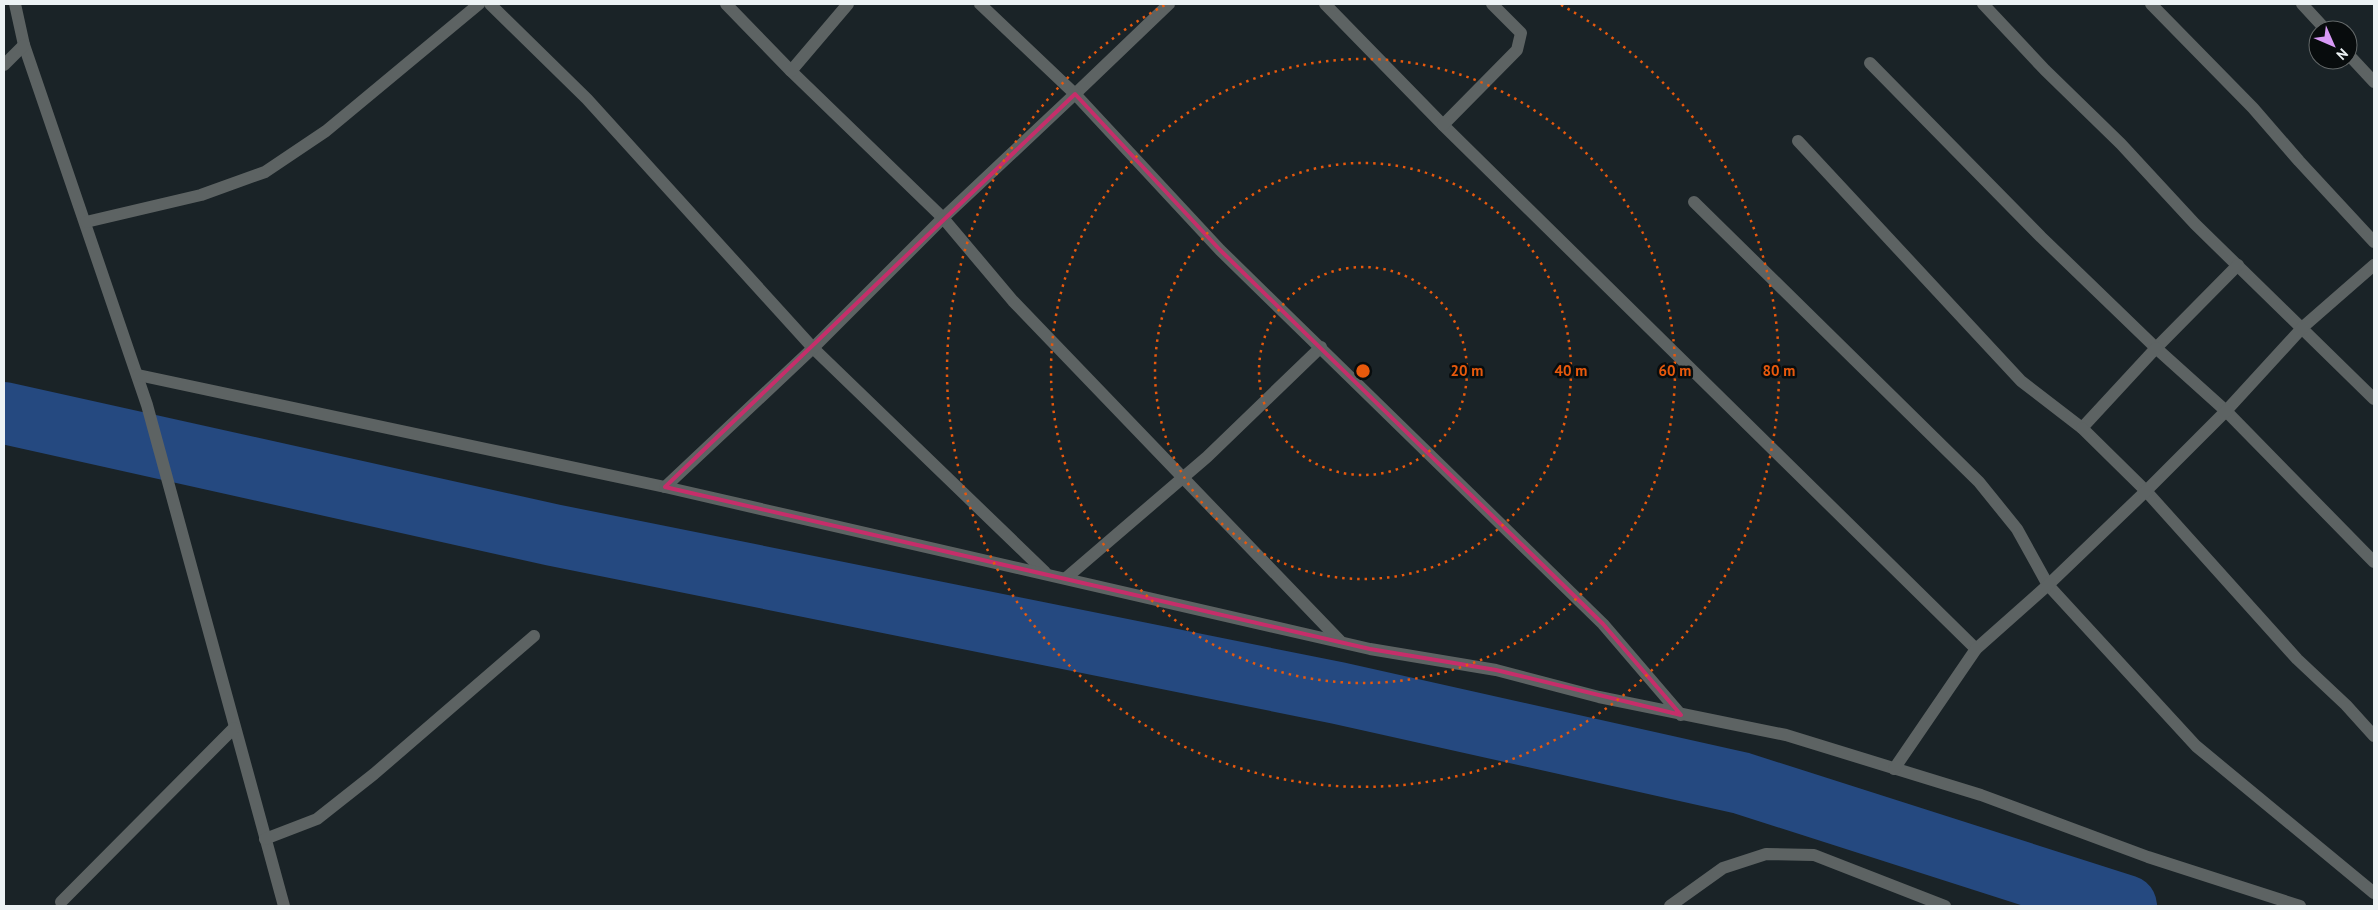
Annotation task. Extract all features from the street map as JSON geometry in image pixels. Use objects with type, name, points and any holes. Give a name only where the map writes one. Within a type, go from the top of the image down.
[{"type":"street","points":[[16,4],[24,45],[147,405],[284,906]]},
{"type":"street","points":[[86,222],[201,195],[265,172],[326,131],[479,4]]},
{"type":"street","points":[[490,4],[587,99],[813,348],[1046,573]]},
{"type":"street","points":[[726,4],[791,71],[943,218],[1013,301],[1341,642]]},
{"type":"street","points":[[791,71],[848,4]]},
{"type":"street","points":[[980,4],[1075,94],[1220,250],[1603,624],[1681,715]]},
{"type":"street","points":[[665,487],[813,348],[943,218],[1169,4]]},
{"type":"street","points":[[1325,4],[1443,125],[1976,649]]},
{"type":"street","points":[[1443,125],[1517,50],[1521,40],[1521,33],[1492,4]]},
{"type":"street","points":[[1983,4],[2045,70],[2121,144],[2195,224],[2303,327],[2374,399]]},
{"type":"street","points":[[2151,4],[2253,108],[2298,161],[2374,242]]},
{"type":"street","points":[[2302,4],[2317,20]]},
{"type":"street","points":[[4,65],[24,45]]},
{"type":"street","points":[[1870,63],[2041,237],[2156,348],[2226,411],[2374,562]]},
{"type":"street","points":[[2358,65],[2374,82]]},
{"type":"street","points":[[1798,141],[2021,381],[2082,428],[2146,491],[2297,659],[2346,705],[2374,736]]},
{"type":"street","points":[[1694,202],[1980,482],[2017,529],[2048,585],[2196,746],[2374,893]]},
{"type":"street","points":[[1894,769],[1976,649],[2048,585],[2146,491],[2226,411],[2303,327],[2374,264]]},
{"type":"street","points":[[2082,428],[2156,348],[2238,265]]},
{"type":"street","points":[[1066,578],[1207,457],[1321,347]]},
{"type":"street","points":[[138,375],[665,487],[1341,642],[1496,670],[1599,697],[1786,735],[1981,795],[2148,857],[2300,906]]},
{"type":"street","points":[[265,839],[316,818],[374,774],[534,636]]},
{"type":"street","points":[[61,902],[234,728]]},
{"type":"street","points":[[1670,906],[1723,868],[1766,854],[1814,855],[1945,906]]},
{"type":"highlighted area","points":[[1075,94],[1220,250],[1603,624],[1681,715],[1496,670],[1370,649],[665,487]]},
{"type":"waterway","points":[[4,413],[553,535],[1338,693],[1741,783],[2126,906]]}]
